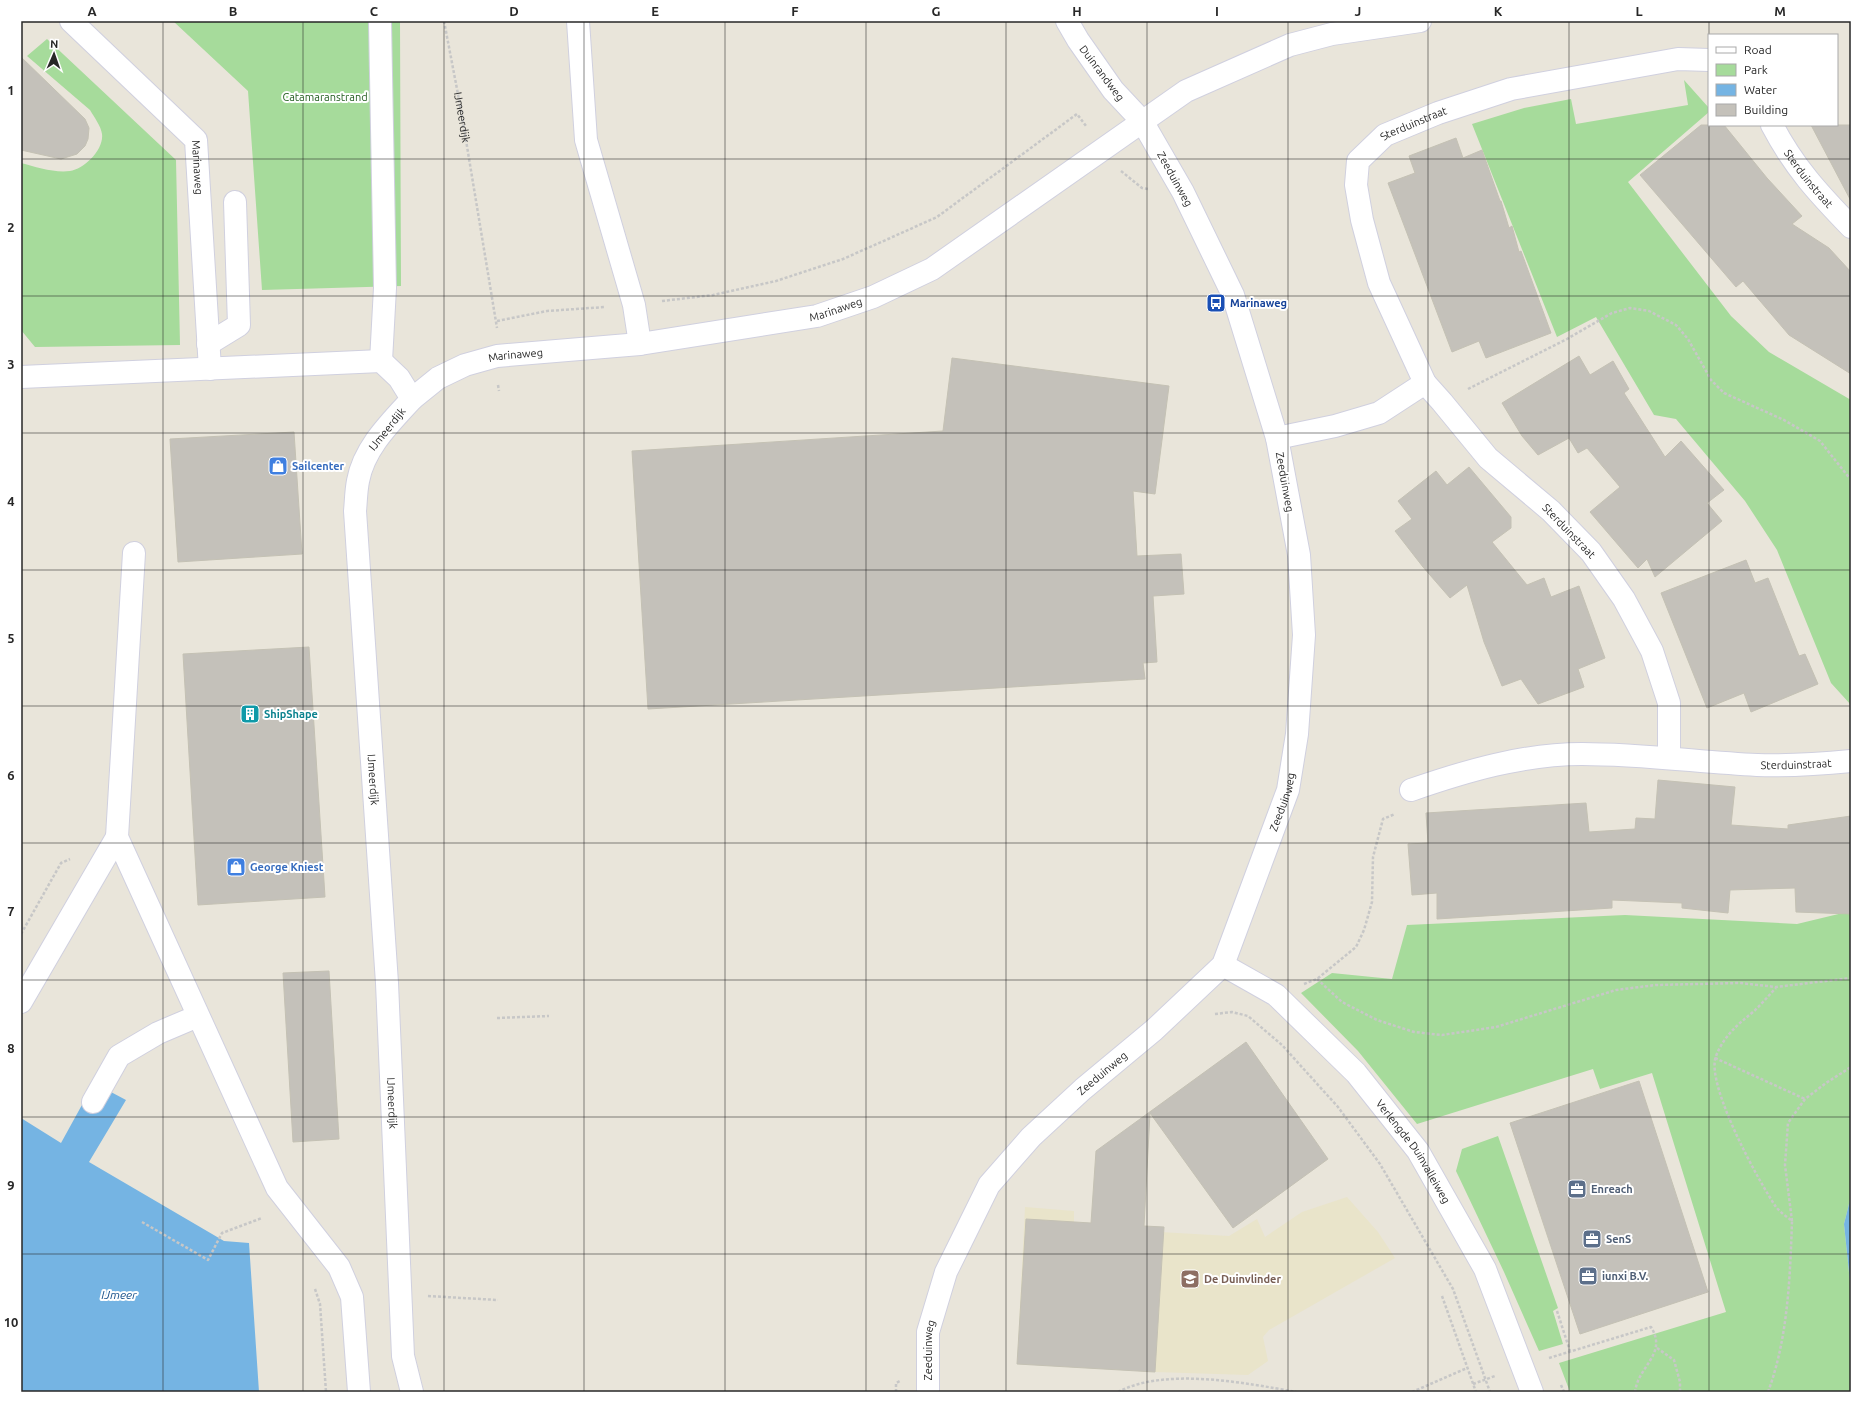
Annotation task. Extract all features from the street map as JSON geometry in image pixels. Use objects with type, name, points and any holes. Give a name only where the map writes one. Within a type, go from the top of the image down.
[{"type":"street","name":"Marinaweg","points":[[71,21],[196,140],[210,369]]},
{"type":"street","points":[[380,21],[385,288],[381,361]]},
{"type":"street","points":[[578,21],[586,140],[634,305],[640,344]]},
{"type":"street","name":"Duinrandweg","points":[[1067,21],[1078,40],[1113,90],[1142,122]]},
{"type":"street","name":"Marinaweg","points":[[412,399],[438,378],[465,365],[497,356],[640,344],[817,316],[873,297],[932,269],[1186,91],[1290,45],[1332,34],[1420,21]]},
{"type":"street","name":"Sterduinstraat","points":[[1669,757],[1669,703],[1652,650],[1624,599],[1591,552],[1551,511],[1488,458],[1425,383],[1379,283],[1362,220],[1356,185],[1358,161],[1385,135],[1438,112],[1511,89],[1678,59],[1708,60]]},
{"type":"street","name":"Zeeduinweg","points":[[928,1392],[928,1332],[946,1272],[989,1185],[1031,1137],[1083,1089],[1154,1030],[1223,965],[1288,790],[1297,734],[1304,635],[1299,562],[1277,438],[1233,295],[1183,192],[1142,122]]},
{"type":"street","name":"Sterduinstraat","points":[[1773,126],[1786,152],[1814,190],[1851,227]]},
{"type":"street","points":[[208,344],[239,326],[235,202]]},
{"type":"street","points":[[23,375],[210,369],[381,361],[399,378],[412,399]]},
{"type":"street","points":[[1277,438],[1335,426],[1379,413],[1425,383]]},
{"type":"street","name":"IJmeerdijk","points":[[412,399],[386,428],[367,454],[358,480],[355,512],[387,974],[397,1179],[403,1356],[412,1392]]},
{"type":"street","points":[[21,1002],[116,837],[134,553]]},
{"type":"street","name":"Sterduinstraat","points":[[1410,790],[1459,773],[1515,760],[1581,754],[1669,757],[1757,764],[1806,765],[1851,761]]},
{"type":"street","points":[[116,837],[277,1188],[339,1267],[352,1297],[359,1392]]},
{"type":"street","name":"Verlengde Duinvalleiweg","points":[[1223,965],[1276,995],[1356,1073],[1418,1151],[1485,1269],[1524,1366],[1532,1392]]},
{"type":"street","points":[[93,1102],[119,1056],[158,1034],[198,1016]]},
{"type":"path","name":"IJmeerdijk","points":[[444,21],[461,110],[497,321],[497,356]]},
{"type":"path","points":[[497,321],[547,311],[634,305],[721,293],[776,281],[843,259],[937,217],[1077,114],[1114,166],[1142,188],[1160,192],[1183,192]]},
{"type":"path","points":[[1442,402],[1567,339],[1612,313],[1630,308],[1649,311],[1676,325],[1688,339],[1711,380],[1724,393],[1784,420],[1820,441],[1851,480]]},
{"type":"path","points":[[1276,995],[1317,979],[1356,947],[1364,930],[1372,902],[1373,857],[1383,819],[1405,809],[1410,790]]},
{"type":"path","points":[[1317,979],[1342,1002],[1377,1020],[1414,1032],[1442,1035],[1496,1027],[1616,990],[1656,985],[1732,984],[1776,987],[1851,978]]},
{"type":"path","points":[[1776,987],[1754,1011],[1730,1030],[1720,1046],[1715,1058],[1717,1077],[1725,1110],[1753,1167],[1777,1208],[1792,1221]]},
{"type":"path","points":[[1182,1004],[1196,1010],[1216,1014],[1232,1012],[1248,1016],[1282,1045],[1338,1107],[1380,1164],[1453,1289],[1490,1392]]},
{"type":"path","points":[[497,1018],[549,1016]]},
{"type":"path","points":[[1715,1058],[1805,1099]]},
{"type":"path","points":[[1768,1392],[1784,1329],[1790,1279],[1792,1221],[1784,1165],[1788,1123],[1805,1099],[1851,1066]]},
{"type":"path","points":[[142,1222],[208,1260],[222,1233],[262,1218],[277,1188]]},
{"type":"path","points":[[262,1218],[267,1223]]},
{"type":"path","points":[[313,1282],[320,1304],[326,1392]]},
{"type":"path","points":[[401,1294],[498,1300]]},
{"type":"path","points":[[1442,1296],[1476,1392]]},
{"type":"path","points":[[1556,1311],[1570,1351]]},
{"type":"path","points":[[1473,1384],[1570,1351],[1651,1327],[1657,1336],[1657,1348],[1636,1385],[1635,1392]]},
{"type":"path","points":[[1657,1348],[1674,1360],[1680,1382],[1680,1392]]},
{"type":"path","points":[[1412,1392],[1467,1368]]},
{"type":"path","points":[[1118,1392],[1159,1380],[1189,1379],[1236,1382],[1296,1392]]},
{"type":"shaded area","name":"De Duinvlinder","points":[[1347,1197],[1378,1232],[1395,1258],[1269,1330],[1263,1337],[1268,1361],[1248,1375],[1155,1372],[1017,1364],[1025,1207],[1074,1211],[1074,1227],[1229,1236],[1257,1219],[1265,1237],[1302,1212]]},
{"type":"green space","name":"Catamaranstrand","points":[[173,21],[400,21],[401,286],[262,290],[248,91]]},
{"type":"green space","points":[[47,39],[176,160],[180,345],[35,347],[21,330],[21,163],[45,169],[70,171],[87,163],[100,146],[102,140],[100,128],[90,110],[27,56]]},
{"type":"green space","points":[[1684,80],[1708,107],[1708,113],[1628,182],[1731,316],[1769,352],[1851,400],[1851,705],[1831,683],[1777,550],[1745,501],[1676,419],[1654,415],[1596,317],[1557,337],[1472,124],[1524,108],[1571,99],[1576,124],[1688,105]]},
{"type":"green space","points":[[1851,911],[1851,1196],[1844,1224],[1851,1292],[1851,1392],[1570,1392],[1559,1363],[1726,1312],[1652,1073],[1600,1089],[1593,1069],[1417,1124],[1358,1051],[1301,993],[1332,973],[1392,979],[1407,925],[1625,915],[1797,924]]},
{"type":"green space","points":[[1498,1136],[1558,1308],[1553,1311],[1563,1344],[1539,1351],[1504,1272],[1456,1171],[1462,1149]]},
{"type":"water","name":"IJmeer","points":[[94,1083],[126,1100],[89,1162],[224,1241],[249,1243],[259,1392],[21,1392],[21,1118],[61,1143]]},
{"type":"water","points":[[1851,1196],[1851,1291],[1844,1224]]},
{"type":"building","points":[[21,57],[85,119],[89,128],[88,139],[85,146],[77,154],[61,159],[21,150]]},
{"type":"building","points":[[1701,125],[1725,126],[1767,178],[1802,216],[1792,224],[1829,248],[1851,272],[1851,374],[1789,335],[1743,281],[1736,287],[1640,175]]},
{"type":"building","points":[[1851,125],[1851,201],[1812,126]]},
{"type":"building","points":[[1456,138],[1463,158],[1482,150],[1501,201],[1509,228],[1512,226],[1519,252],[1521,251],[1551,333],[1486,358],[1479,341],[1452,352],[1388,183],[1415,173],[1409,156]]},
{"type":"building","points":[[1579,356],[1590,375],[1613,361],[1629,389],[1624,393],[1665,457],[1681,441],[1724,490],[1707,503],[1722,521],[1655,577],[1647,559],[1638,568],[1590,512],[1620,487],[1587,448],[1578,453],[1569,438],[1538,455],[1522,436],[1502,403]]},
{"type":"building","points":[[952,358],[1169,386],[1155,494],[1133,491],[1137,556],[1181,554],[1184,594],[1153,596],[1157,662],[1143,663],[1145,679],[648,709],[632,451],[943,431]]},
{"type":"building","points":[[294,432],[302,554],[178,562],[170,439]]},
{"type":"building","points":[[1469,467],[1511,517],[1511,528],[1492,542],[1527,585],[1544,578],[1551,597],[1579,586],[1605,658],[1578,669],[1584,687],[1538,704],[1521,679],[1502,686],[1484,642],[1467,585],[1450,598],[1395,531],[1412,519],[1398,501],[1436,471],[1447,485]]},
{"type":"building","points":[[1746,560],[1755,583],[1768,578],[1799,656],[1805,654],[1818,684],[1751,712],[1744,693],[1707,708],[1661,593]]},
{"type":"building","points":[[309,647],[325,897],[198,905],[183,654]]},
{"type":"building","points":[[1658,780],[1735,787],[1731,825],[1788,829],[1788,825],[1851,816],[1851,914],[1796,912],[1795,888],[1730,890],[1728,913],[1682,908],[1682,903],[1612,900],[1612,908],[1437,919],[1437,893],[1412,895],[1408,844],[1428,843],[1426,813],[1586,803],[1589,832],[1635,829],[1636,818],[1655,819]]},
{"type":"building","points":[[329,971],[339,1139],[293,1142],[283,973]]},
{"type":"building","points":[[1246,1042],[1328,1159],[1233,1228],[1150,1113],[1144,1226],[1164,1227],[1155,1372],[1017,1364],[1026,1219],[1091,1223],[1096,1151]]},
{"type":"building","points":[[1639,1081],[1708,1292],[1580,1334],[1510,1123]]},
{"type":"place","name":"Marinaweg","points":[[1216,303]]},
{"type":"place","name":"Sailcenter","points":[[278,466]]},
{"type":"place","name":"ShipShape","points":[[250,714]]},
{"type":"place","name":"George Kniest","points":[[236,867]]},
{"type":"place","name":"Enreach","points":[[1577,1189]]},
{"type":"place","name":"SenS","points":[[1592,1239]]},
{"type":"place","name":"iunxi B.V.","points":[[1588,1276]]},
{"type":"place","name":"De Duinvlinder","points":[[1190,1279]]}]
